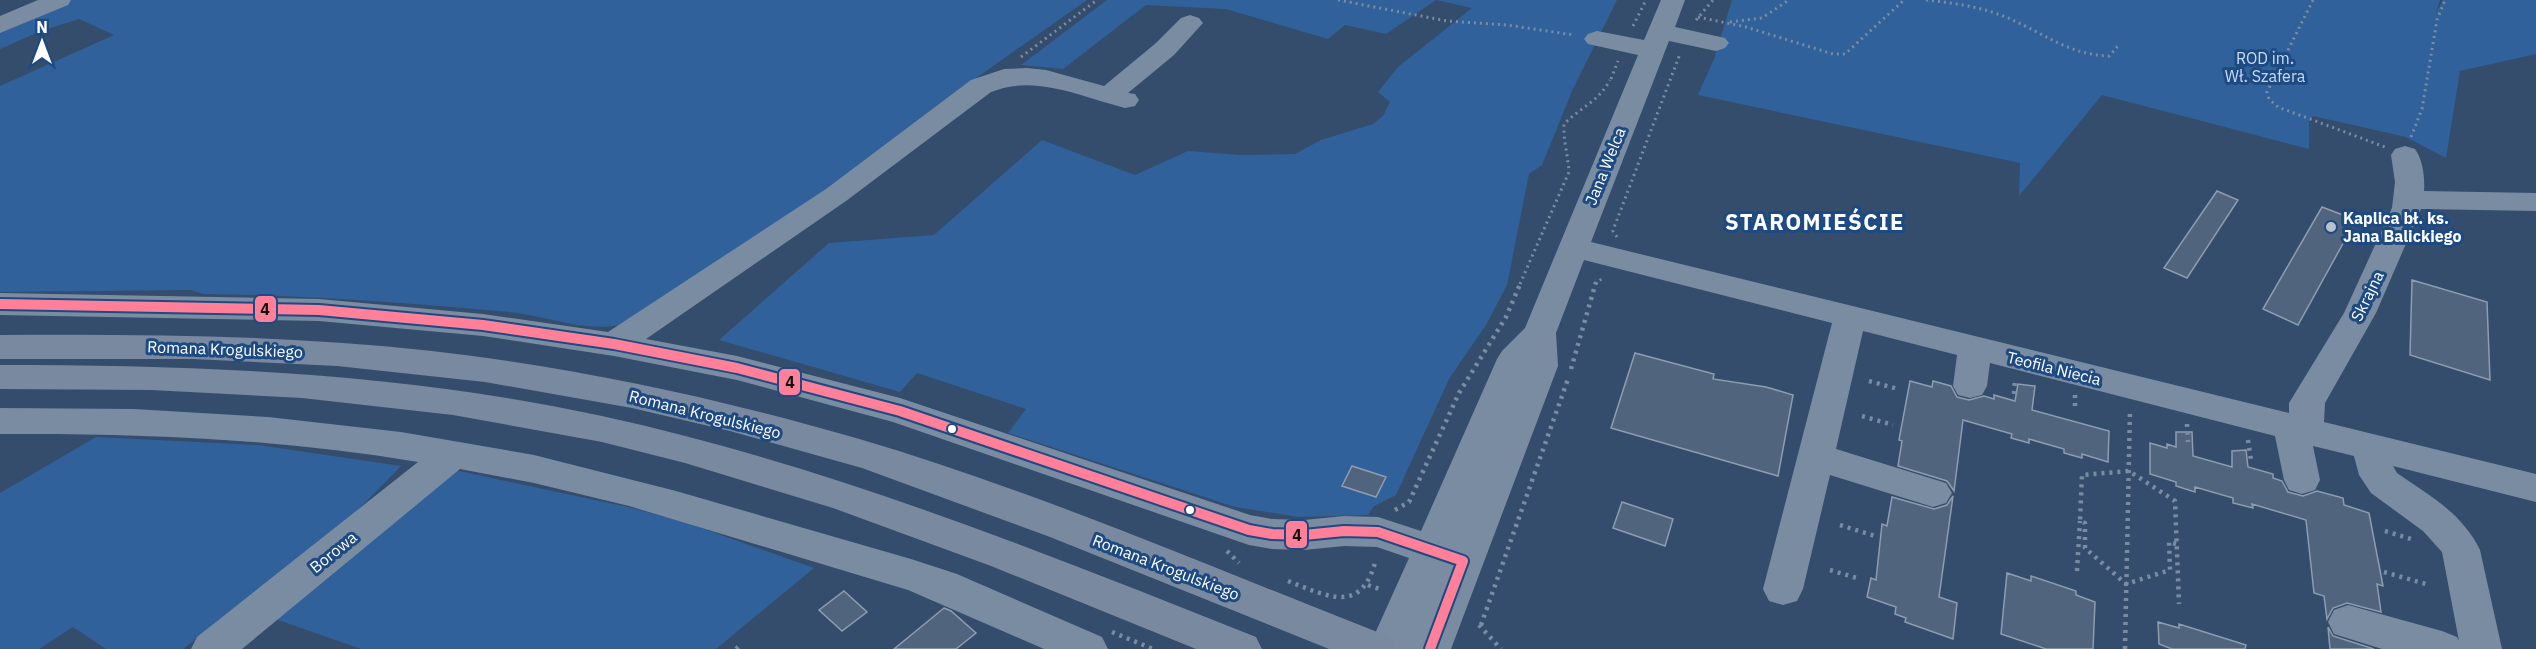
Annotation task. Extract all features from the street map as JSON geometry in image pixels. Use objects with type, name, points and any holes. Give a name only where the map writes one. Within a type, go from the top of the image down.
[{"type":"main road","name":"Romana Krogulskiego","points":[[0,348],[141,346],[275,350],[385,358],[547,378],[630,395],[726,417],[872,457],[1005,504],[1375,649]]},
{"type":"main road","name":"Romana Krogulskiego","points":[[0,377],[113,376],[250,381],[356,390],[512,411],[604,429],[701,453],[905,516],[1241,649]]},
{"type":"street","points":[[0,25],[59,0]]},
{"type":"street","points":[[614,344],[836,195],[981,86],[1004,77],[1046,78],[1117,97],[1190,23]]},
{"type":"street","points":[[1597,39],[1673,25],[1718,32]]},
{"type":"street","name":"Jana Welca","points":[[1389,649],[1448,555],[1541,366],[1539,333],[1572,247],[1673,25]]},
{"type":"street","name":"Skrajna","points":[[2302,480],[2298,429],[2307,404],[2360,313],[2408,208],[2410,182],[2405,155]]},
{"type":"street","points":[[2408,200],[2536,202]]},
{"type":"street","name":"Teofila Niecia","points":[[1572,247],[2536,488]]},
{"type":"street","points":[[0,304],[319,310],[483,325],[614,344],[737,368],[900,411],[1249,530],[1294,535],[1344,531],[1378,532],[1448,555]]},
{"type":"street","points":[[1783,589],[1850,317]]},
{"type":"street","points":[[1970,386],[1975,348]]},
{"type":"street","points":[[0,421],[73,420],[259,429],[323,435],[453,454],[534,469],[650,497],[911,575],[944,586],[1087,649]]},
{"type":"street","points":[[2370,447],[2377,475],[2384,483],[2446,528],[2456,539],[2461,550],[2481,649]]},
{"type":"street","name":"Borowa","points":[[212,649],[453,454]]},
{"type":"street","points":[[1816,457],[1933,493]]},
{"type":"street","name":"Jana Welca","points":[[1430,649],[1448,555]]},
{"type":"street","points":[[2348,622],[2442,649]]},
{"type":"path","points":[[1004,77],[1005,70],[1097,0]]},
{"type":"path","points":[[1338,0],[1447,21],[1507,25],[1597,39]]},
{"type":"path","points":[[1622,242],[1614,234],[1615,225],[1673,25],[1713,0]]},
{"type":"path","points":[[1718,32],[1771,16],[1789,0]]},
{"type":"path","points":[[1673,25],[1718,32],[1746,27],[1833,54],[1845,54],[1904,0]]},
{"type":"path","points":[[1926,0],[1955,4],[2003,16],[2066,49],[2097,57],[2109,56],[2118,46]]},
{"type":"path","points":[[2313,0],[2267,92],[2269,99],[2278,107],[2405,155],[2422,109],[2437,20],[2445,0]]},
{"type":"path","points":[[1388,512],[1409,502],[1459,393],[1506,317],[1569,172],[1568,152],[1563,138],[1564,124],[1574,114],[1602,95],[1610,80]]},
{"type":"path","points":[[1481,625],[1570,374],[1595,283],[1610,275]]},
{"type":"path","points":[[1869,381],[1898,389]]},
{"type":"path","points":[[2074,411],[2075,395]]},
{"type":"path","points":[[2124,649],[2130,409]]},
{"type":"path","points":[[1862,416],[1893,426]]},
{"type":"path","points":[[2187,423],[2188,442]]},
{"type":"path","points":[[2248,439],[2250,460]]},
{"type":"path","points":[[2077,571],[2082,476],[2129,471],[2175,501],[2179,604]]},
{"type":"path","points":[[2080,521],[2085,523],[2085,548],[2126,584]]},
{"type":"path","points":[[1840,525],[1875,536]]},
{"type":"path","points":[[2385,531],[2418,540]]},
{"type":"path","points":[[2126,584],[2170,570],[2169,542],[2176,544]]},
{"type":"path","points":[[1368,585],[1377,554]]},
{"type":"path","points":[[1830,570],[1860,579]]},
{"type":"path","points":[[2384,572],[2426,584]]},
{"type":"path","points":[[1473,622],[1481,625],[1487,636],[1501,649]]},
{"type":"path","points":[[736,649],[742,644]]},
{"type":"green space","points":[[70,0],[1087,0],[972,81],[822,199],[619,325],[606,327],[579,325],[510,312],[357,300],[203,294],[191,290],[0,292],[0,86],[114,35],[79,19],[41,31],[0,49],[0,30]]},
{"type":"green space","points":[[1107,0],[1436,0],[1386,34],[1345,25],[1328,39],[1226,9],[1146,5],[1063,69],[1021,65]]},
{"type":"green space","points":[[1436,0],[1617,0],[1572,91],[1542,165],[1529,174],[1507,285],[1486,325],[1449,379],[1396,495],[1374,506],[1368,515],[1299,517],[1235,507],[1008,433],[1026,409],[917,373],[900,392],[719,340],[829,243],[934,235],[1042,140],[1135,175],[1188,151],[1240,155],[1295,154],[1321,140],[1373,124],[1383,116],[1390,102],[1378,92],[1398,67],[1472,8]]},
{"type":"green space","name":"ROD im. Wł. Szafera","points":[[1732,0],[2440,0],[2436,13],[2443,0],[2536,0],[2536,54],[2460,71],[2446,158],[2406,137],[2313,116],[2309,121],[2309,149],[2102,95],[2019,196],[2020,163],[1698,95],[1714,59]]},
{"type":"green space","points":[[96,437],[258,445],[401,466],[351,517],[183,649],[106,649],[73,627],[39,649],[0,649],[0,493]]},
{"type":"green space","points":[[459,471],[632,508],[684,522],[814,568],[716,649],[361,649],[264,615],[437,477]]},
{"type":"building","points":[[2217,191],[2238,200],[2187,278],[2164,268]]},
{"type":"building","points":[[2322,207],[2356,220],[2298,325],[2263,309]]},
{"type":"building","points":[[2412,280],[2487,302],[2490,380],[2410,355]]},
{"type":"building","points":[[1635,353],[1714,374],[1713,379],[1766,387],[1793,395],[1778,476],[1611,428]]},
{"type":"building","points":[[1910,381],[1932,387],[1933,381],[1951,386],[1957,397],[1969,400],[1984,396],[1994,399],[1994,395],[2015,401],[2018,384],[2035,386],[2032,410],[2109,431],[2108,462],[2082,454],[2082,458],[2064,453],[2064,449],[2029,439],[2029,443],[2011,438],[2012,434],[1963,420],[1954,491],[1947,481],[1898,466],[1902,441],[1899,440]]},
{"type":"building","points":[[2176,432],[2192,432],[2193,456],[2232,467],[2232,451],[2246,450],[2248,467],[2273,474],[2273,478],[2282,481],[2288,492],[2303,496],[2317,491],[2343,498],[2344,505],[2369,513],[2383,586],[2377,584],[2381,612],[2347,603],[2333,608],[2327,619],[2324,596],[2314,593],[2306,520],[2252,504],[2253,508],[2233,503],[2233,498],[2195,487],[2195,492],[2176,486],[2176,482],[2150,474],[2150,443],[2167,448],[2167,444],[2176,447]]},
{"type":"building","points":[[1352,466],[1386,477],[1376,497],[1342,486]]},
{"type":"building","points":[[1953,496],[1939,597],[1957,603],[1953,639],[1905,622],[1906,618],[1895,614],[1896,607],[1867,597],[1871,578],[1876,580],[1882,524],[1887,526],[1892,497],[1934,509],[1947,505]]},
{"type":"building","points":[[1622,502],[1673,519],[1665,546],[1613,528]]},
{"type":"building","points":[[2007,573],[2031,581],[2031,576],[2076,591],[2076,595],[2095,602],[2093,649],[2046,649],[2001,634]]},
{"type":"building","points":[[844,591],[867,612],[842,631],[819,610]]},
{"type":"building","points":[[944,608],[951,611],[976,633],[956,649],[894,649]]},
{"type":"building","points":[[2158,622],[2179,628],[2179,624],[2246,645],[2245,649],[2172,649],[2159,644]]},
{"type":"building","points":[[2328,627],[2333,636],[2374,649],[2330,649]]},
{"type":"transit line","name":"4","points":[[0,304],[319,310],[483,325],[614,344],[737,368],[900,411],[1249,530],[1272,534],[1304,535],[1344,531],[1378,532],[1463,561],[1430,649]]},
{"type":"place","name":"Kaplica bł. ks. Jana Balickiego","points":[[2331,227]]},
{"type":"district","name":"STAROMIEŚCIE","points":[[1815,221]]}]
